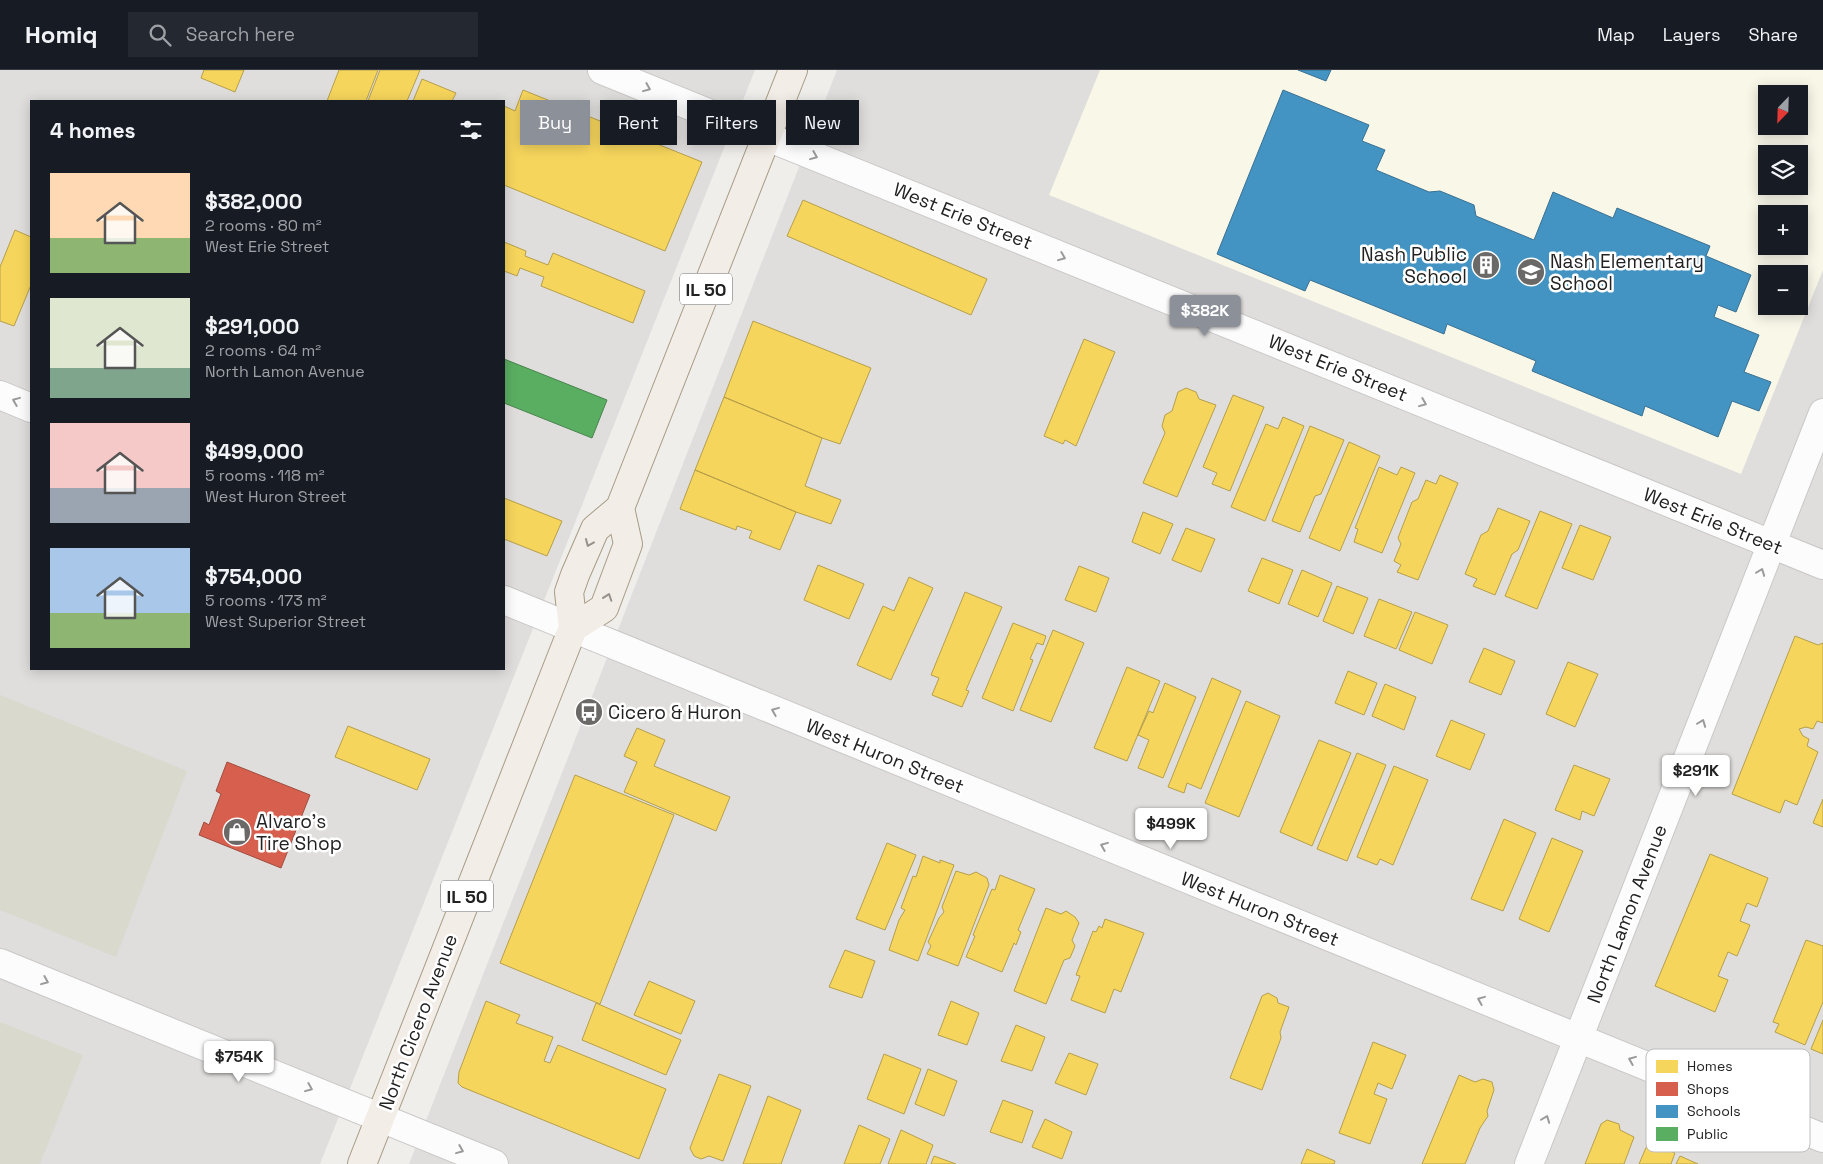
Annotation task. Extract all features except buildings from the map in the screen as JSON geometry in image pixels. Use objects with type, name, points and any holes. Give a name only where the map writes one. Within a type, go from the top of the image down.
[{"type":"main road","name":"North Cicero Avenue","points":[[776,112],[793,70]]},
{"type":"main road","name":"North Cicero Avenue","points":[[362,1164],[573,628],[569,592],[575,575],[595,529],[620,508],[763,145]]},
{"type":"main road","points":[[573,628],[604,608],[628,544],[620,508]]},
{"type":"street","name":"West Erie Street","points":[[602,70],[687,105]]},
{"type":"street","name":"West Erie Street","points":[[776,141],[1823,565]]},
{"type":"street","points":[[0,395],[30,408]]},
{"type":"street","name":"North Lamon Avenue","points":[[1529,1164],[1823,413]]},
{"type":"street","name":"West Huron Street","points":[[505,600],[1646,1066]]},
{"type":"street","points":[[0,963],[494,1164]]},
{"type":"street","name":"West Huron Street","points":[[1810,1133],[1823,1138]]},
{"type":"shaded area","points":[[0,70],[755,70],[743,100],[687,100],[687,145],[725,145],[320,1164],[0,1164]]},
{"type":"shaded area","points":[[837,70],[1823,70],[1823,1164],[409,1164],[808,145],[859,145],[859,100],[825,100]]},
{"type":"shaded area","name":"Nash Elementary School","points":[[1100,70],[1823,70],[1823,270],[1808,307],[1808,265],[1758,265],[1758,315],[1805,315],[1741,474],[1049,195]]},
{"type":"shaded area","points":[[0,695],[187,771],[116,957],[0,910]]},
{"type":"shaded area","points":[[0,1022],[83,1055],[40,1164],[0,1164]]},
{"type":"place","name":"Nash Public School","points":[[1486,265]]},
{"type":"place","name":"Nash Elementary School","points":[[1531,272]]},
{"type":"place","name":"Cicero & Huron","points":[[589,712]]},
{"type":"place","name":"Alvaro’s Tire Shop","points":[[237,832]]}]
